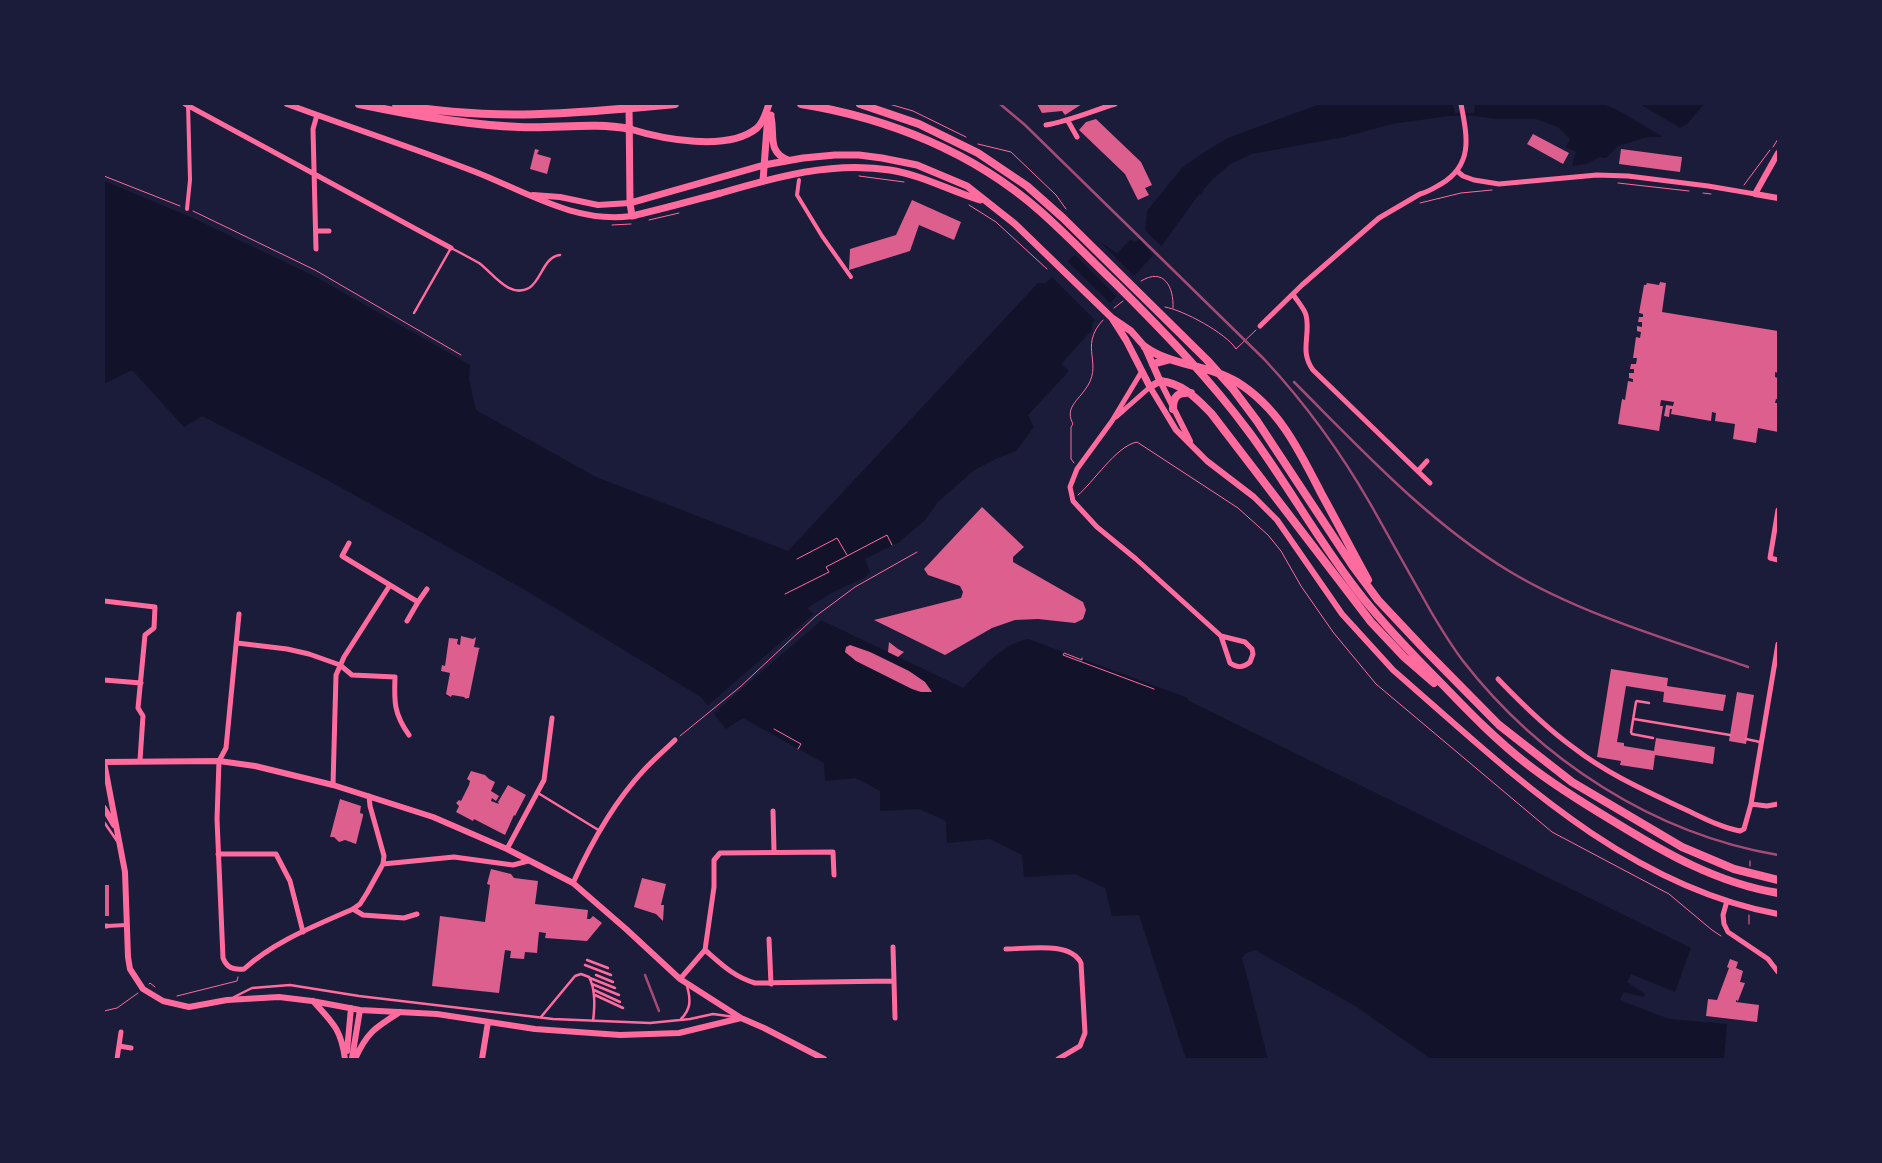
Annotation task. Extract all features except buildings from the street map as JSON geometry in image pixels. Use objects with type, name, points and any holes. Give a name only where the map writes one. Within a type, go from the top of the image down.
[{"type":"main road","points":[[359,104],[430,117],[496,126],[551,128],[600,125],[630,129],[652,136],[680,141],[708,141],[733,138],[757,128],[765,117],[769,104]]},
{"type":"main road","points":[[396,104],[464,113],[527,115],[675,104]]},
{"type":"main road","points":[[629,104],[630,203],[634,220],[763,181],[801,172],[838,168],[877,169],[918,177],[983,200]]},
{"type":"main road","points":[[769,104],[774,148],[781,158],[788,160]]},
{"type":"main road","points":[[801,104],[834,109],[906,131],[954,153],[1017,192],[1040,211],[1152,320],[1201,373],[1249,432],[1333,557],[1363,598],[1410,652],[1499,741],[1565,792],[1662,851],[1731,881],[1778,893]]},
{"type":"main road","points":[[860,104],[919,124],[978,153],[1067,216],[1208,360],[1233,389],[1262,428],[1352,565],[1378,600],[1424,650],[1499,725],[1572,782],[1682,847],[1734,869],[1778,880]]},
{"type":"main road","points":[[763,181],[768,127],[771,115]]},
{"type":"main road","points":[[630,203],[788,160],[827,155],[859,155],[888,158],[921,167],[967,186],[1015,224],[1112,318],[1131,331],[1145,347],[1160,358],[1214,371],[1235,381],[1259,398],[1288,432],[1378,600]]},
{"type":"main road","points":[[918,177],[921,167]]},
{"type":"main road","points":[[1112,318],[1150,387],[1160,381],[1173,383],[1190,393],[1211,413],[1371,622],[1404,657],[1472,715]]},
{"type":"main road","points":[[1145,347],[1160,381]]},
{"type":"main road","points":[[1142,370],[1160,358]]},
{"type":"main road","points":[[1173,408],[1173,399],[1176,396],[1184,392],[1190,393]]},
{"type":"street","points":[[187,104],[451,248]]},
{"type":"street","points":[[187,104],[190,180],[187,208]]},
{"type":"street","points":[[287,104],[475,172],[550,205],[599,218],[634,220]]},
{"type":"street","points":[[1046,125],[1068,121],[1081,114],[1115,104]]},
{"type":"street","points":[[1260,326],[1293,294],[1379,218],[1435,188],[1457,171],[1463,162],[1466,144],[1461,104]]},
{"type":"street","points":[[316,249],[313,129],[317,115]]},
{"type":"street","points":[[1068,121],[1077,138]]},
{"type":"street","points":[[1755,194],[1778,153]]},
{"type":"street","points":[[1457,171],[1463,176],[1474,180],[1498,184],[1597,175],[1664,180],[1778,198]]},
{"type":"street","points":[[799,180],[797,195],[822,236],[851,277]]},
{"type":"street","points":[[530,195],[560,197],[598,205],[630,203]]},
{"type":"street","points":[[316,231],[329,231]]},
{"type":"street","points":[[1293,294],[1305,312],[1308,325],[1305,350],[1312,370],[1430,483]]},
{"type":"street","points":[[1142,370],[1112,421],[1077,469],[1071,480],[1070,492],[1077,506],[1097,528],[1136,559],[1221,636],[1249,645],[1253,654],[1250,662],[1242,667],[1230,663],[1221,636]]},
{"type":"street","points":[[1160,381],[1192,445]]},
{"type":"street","points":[[1112,421],[1150,387],[1176,430],[1207,460],[1246,490],[1270,513],[1293,542],[1342,614],[1377,654],[1410,685],[1534,790],[1576,823],[1620,851],[1680,882],[1727,901],[1778,914]]},
{"type":"street","points":[[1418,471],[1427,461]]},
{"type":"street","points":[[1778,510],[1770,558],[1778,560]]},
{"type":"street","points":[[350,543],[342,556],[418,602]]},
{"type":"street","points":[[333,785],[336,675],[340,665],[390,585]]},
{"type":"street","points":[[407,621],[427,589]]},
{"type":"street","points":[[104,601],[155,607],[154,628],[145,635],[138,708],[143,716],[140,760]]},
{"type":"street","points":[[239,614],[226,748],[219,761],[218,854],[223,958],[226,965],[230,968],[244,969],[260,954],[278,943],[360,904],[383,864],[384,856],[369,796]]},
{"type":"street","points":[[237,644],[286,649],[309,654],[340,665],[352,675],[395,677],[394,701],[399,722],[408,735]]},
{"type":"street","points":[[1498,679],[1539,720],[1574,749],[1622,779],[1650,793],[1714,823],[1740,831],[1744,829],[1751,804],[1778,644]]},
{"type":"street","points":[[104,680],[141,683]]},
{"type":"street","points":[[507,849],[544,780],[552,718]]},
{"type":"street","points":[[573,883],[600,831],[621,798],[644,770],[675,740]]},
{"type":"street","points":[[742,1018],[679,1033],[632,1035],[544,1029],[437,1014],[360,1010],[279,997],[228,1000],[188,1006],[163,1001],[143,989],[130,969],[126,925],[125,872],[104,762],[140,760],[219,761],[255,766],[333,785],[432,817],[507,849],[573,883],[683,981],[742,1018],[822,1059]]},
{"type":"street","points":[[1751,804],[1767,806],[1778,804]]},
{"type":"street","points":[[104,808],[116,829]]},
{"type":"street","points":[[773,811],[774,851]]},
{"type":"street","points":[[683,981],[706,950],[714,886],[714,860],[720,853],[774,851],[833,852],[834,875]]},
{"type":"street","points":[[218,854],[276,854],[290,881],[303,932]]},
{"type":"street","points":[[383,864],[454,857],[513,865],[528,861]]},
{"type":"street","points":[[1727,901],[1723,915],[1726,929],[1732,936],[1748,944],[1768,959],[1778,972]]},
{"type":"street","points":[[353,908],[362,915],[404,918],[417,914]]},
{"type":"street","points":[[105,926],[126,925]]},
{"type":"street","points":[[769,939],[771,984]]},
{"type":"street","points":[[892,948],[895,1018]]},
{"type":"street","points":[[1006,949],[1057,949],[1068,951],[1078,956],[1083,971],[1085,1033],[1080,1046],[1058,1059]]},
{"type":"street","points":[[706,950],[732,974],[741,980],[755,984],[894,980]]},
{"type":"street","points":[[312,1001],[340,1033],[346,1059]]},
{"type":"street","points":[[346,1059],[351,1008]]},
{"type":"street","points":[[354,1059],[360,1010]]},
{"type":"street","points":[[354,1059],[363,1042],[374,1028],[400,1012]]},
{"type":"street","points":[[482,1059],[488,1022]]},
{"type":"street","points":[[118,1059],[120,1032]]},
{"type":"street","points":[[119,1046],[131,1048]]},
{"type":"lane","points":[[414,313],[451,248],[479,263],[496,279],[516,290],[527,289],[552,257],[560,255]]},
{"type":"lane","points":[[1649,703],[1636,702],[1632,734],[1652,738]]},
{"type":"lane","points":[[1634,719],[1730,735]]},
{"type":"lane","points":[[1746,739],[1762,742]]},
{"type":"lane","points":[[537,792],[600,831]]},
{"type":"lane","points":[[104,822],[120,846]]},
{"type":"lane","points":[[587,960],[608,968]]},
{"type":"lane","points":[[585,965],[611,975]]},
{"type":"lane","points":[[540,1017],[575,976],[581,974],[616,988]]},
{"type":"lane","points":[[596,975],[613,982]]},
{"type":"lane","points":[[590,978],[595,995],[593,1021]]},
{"type":"lane","points":[[679,1020],[688,1011],[690,997],[683,981]]},
{"type":"lane","points":[[592,984],[618,995]]},
{"type":"lane","points":[[228,1000],[252,988],[290,985],[359,996],[540,1017],[593,1021],[650,1023],[713,1014],[742,1018]]},
{"type":"lane","points":[[594,990],[620,1002]]},
{"type":"lane","points":[[595,995],[623,1008]]},
{"type":"path","points":[[889,104],[913,111],[970,140]]},
{"type":"path","points":[[1740,192],[1778,140]]},
{"type":"path","points":[[976,143],[1011,152],[1056,195],[1067,216]]},
{"type":"path","points":[[104,176],[187,208],[315,270],[461,355]]},
{"type":"path","points":[[856,176],[903,182]]},
{"type":"path","points":[[1617,183],[1689,191]]},
{"type":"path","points":[[1416,204],[1461,193],[1497,190]]},
{"type":"path","points":[[1698,192],[1714,195]]},
{"type":"path","points":[[966,203],[996,222],[1047,269]]},
{"type":"path","points":[[644,222],[685,211]]},
{"type":"path","points":[[610,225],[634,220]]},
{"type":"path","points":[[1145,279],[1159,277],[1168,282],[1172,293],[1172,308],[1228,339],[1236,349],[1260,326]]},
{"type":"path","points":[[1077,469],[1072,459],[1071,427],[1073,424],[1070,412],[1073,404],[1085,391],[1092,376],[1094,365],[1090,344],[1094,330],[1099,324]]},
{"type":"path","points":[[784,594],[829,572],[826,567],[887,535],[892,545]]},
{"type":"path","points":[[797,559],[838,538],[847,556]]},
{"type":"path","points":[[675,740],[740,686],[816,616],[855,587],[917,552]]},
{"type":"path","points":[[1082,658],[1082,660],[1064,653],[1063,655],[1154,689]]},
{"type":"path","points":[[774,729],[802,744],[798,749]]},
{"type":"path","points":[[175,996],[237,981],[238,969]]},
{"type":"path","points":[[104,1011],[117,1008],[150,983],[156,988]]},
{"type":"shaded area","points":[[1320,104],[1603,104],[1610,107],[1614,104],[1704,104],[1687,124],[1662,137],[1647,137],[1618,146],[1606,158],[1600,157],[1586,164],[1572,166],[1576,152],[1566,147],[1570,139],[1558,127],[1536,119],[1498,119],[1474,116],[1448,116],[1392,124],[1344,137],[1252,154],[1230,164],[1212,180],[1204,189],[1202,195],[1199,194],[1163,244],[1093,322],[1091,331],[1061,364],[1069,371],[1028,415],[1034,427],[1016,451],[995,459],[973,471],[938,502],[925,520],[899,542],[865,559],[870,572],[864,578],[837,590],[807,608],[821,620],[963,688],[1000,652],[1028,639],[1188,698],[1187,700],[1691,948],[1675,992],[1631,974],[1627,982],[1645,994],[1644,997],[1624,992],[1620,999],[1669,1019],[1727,1024],[1724,1059],[1431,1059],[1357,1007],[1255,950],[1246,953],[1242,958],[1268,1059],[1186,1059],[1139,915],[1112,916],[1105,888],[1075,874],[1024,877],[1022,855],[990,839],[947,843],[946,821],[919,809],[880,811],[880,791],[856,778],[825,781],[824,763],[743,718],[726,729],[701,697],[527,591],[322,477],[202,416],[184,427],[132,370],[104,384],[104,181],[193,218],[316,277],[470,365],[469,380],[476,410],[596,477],[788,551],[1038,283],[1046,283],[1071,258],[1097,240],[1117,253],[1130,240],[1136,242],[1145,232],[1147,211],[1182,168],[1228,138]],"holes":[[[850,645],[907,670],[918,677],[932,691],[912,689],[903,685],[856,661],[845,651],[846,647]]]},
{"type":"pier","points":[[1453,104],[1474,104],[1475,113],[1455,113]]},
{"type":"pier","points":[[1604,104],[1640,104],[1682,129],[1665,138]]},
{"type":"pier","points":[[1143,228],[1163,248],[1155,257],[1137,237],[1143,231]]},
{"type":"pier","points":[[1096,238],[1136,278],[1118,298],[1073,253]]},
{"type":"pier","points":[[1066,260],[1112,305],[1097,322],[1050,275]]},
{"type":"pier","points":[[816,612],[824,618],[713,714],[707,706]]},
{"type":"railway","points":[[1000,104],[1025,125],[1264,359],[1294,393],[1322,429],[1347,466],[1454,649],[1494,697],[1527,730],[1564,760],[1603,787],[1644,810],[1687,830],[1732,845],[1778,855]]},
{"type":"railway","points":[[1294,382],[1370,458],[1423,507],[1479,552],[1509,571],[1536,586],[1595,613],[1748,667]]},
{"type":"railway","points":[[645,975],[659,1011]]}]
